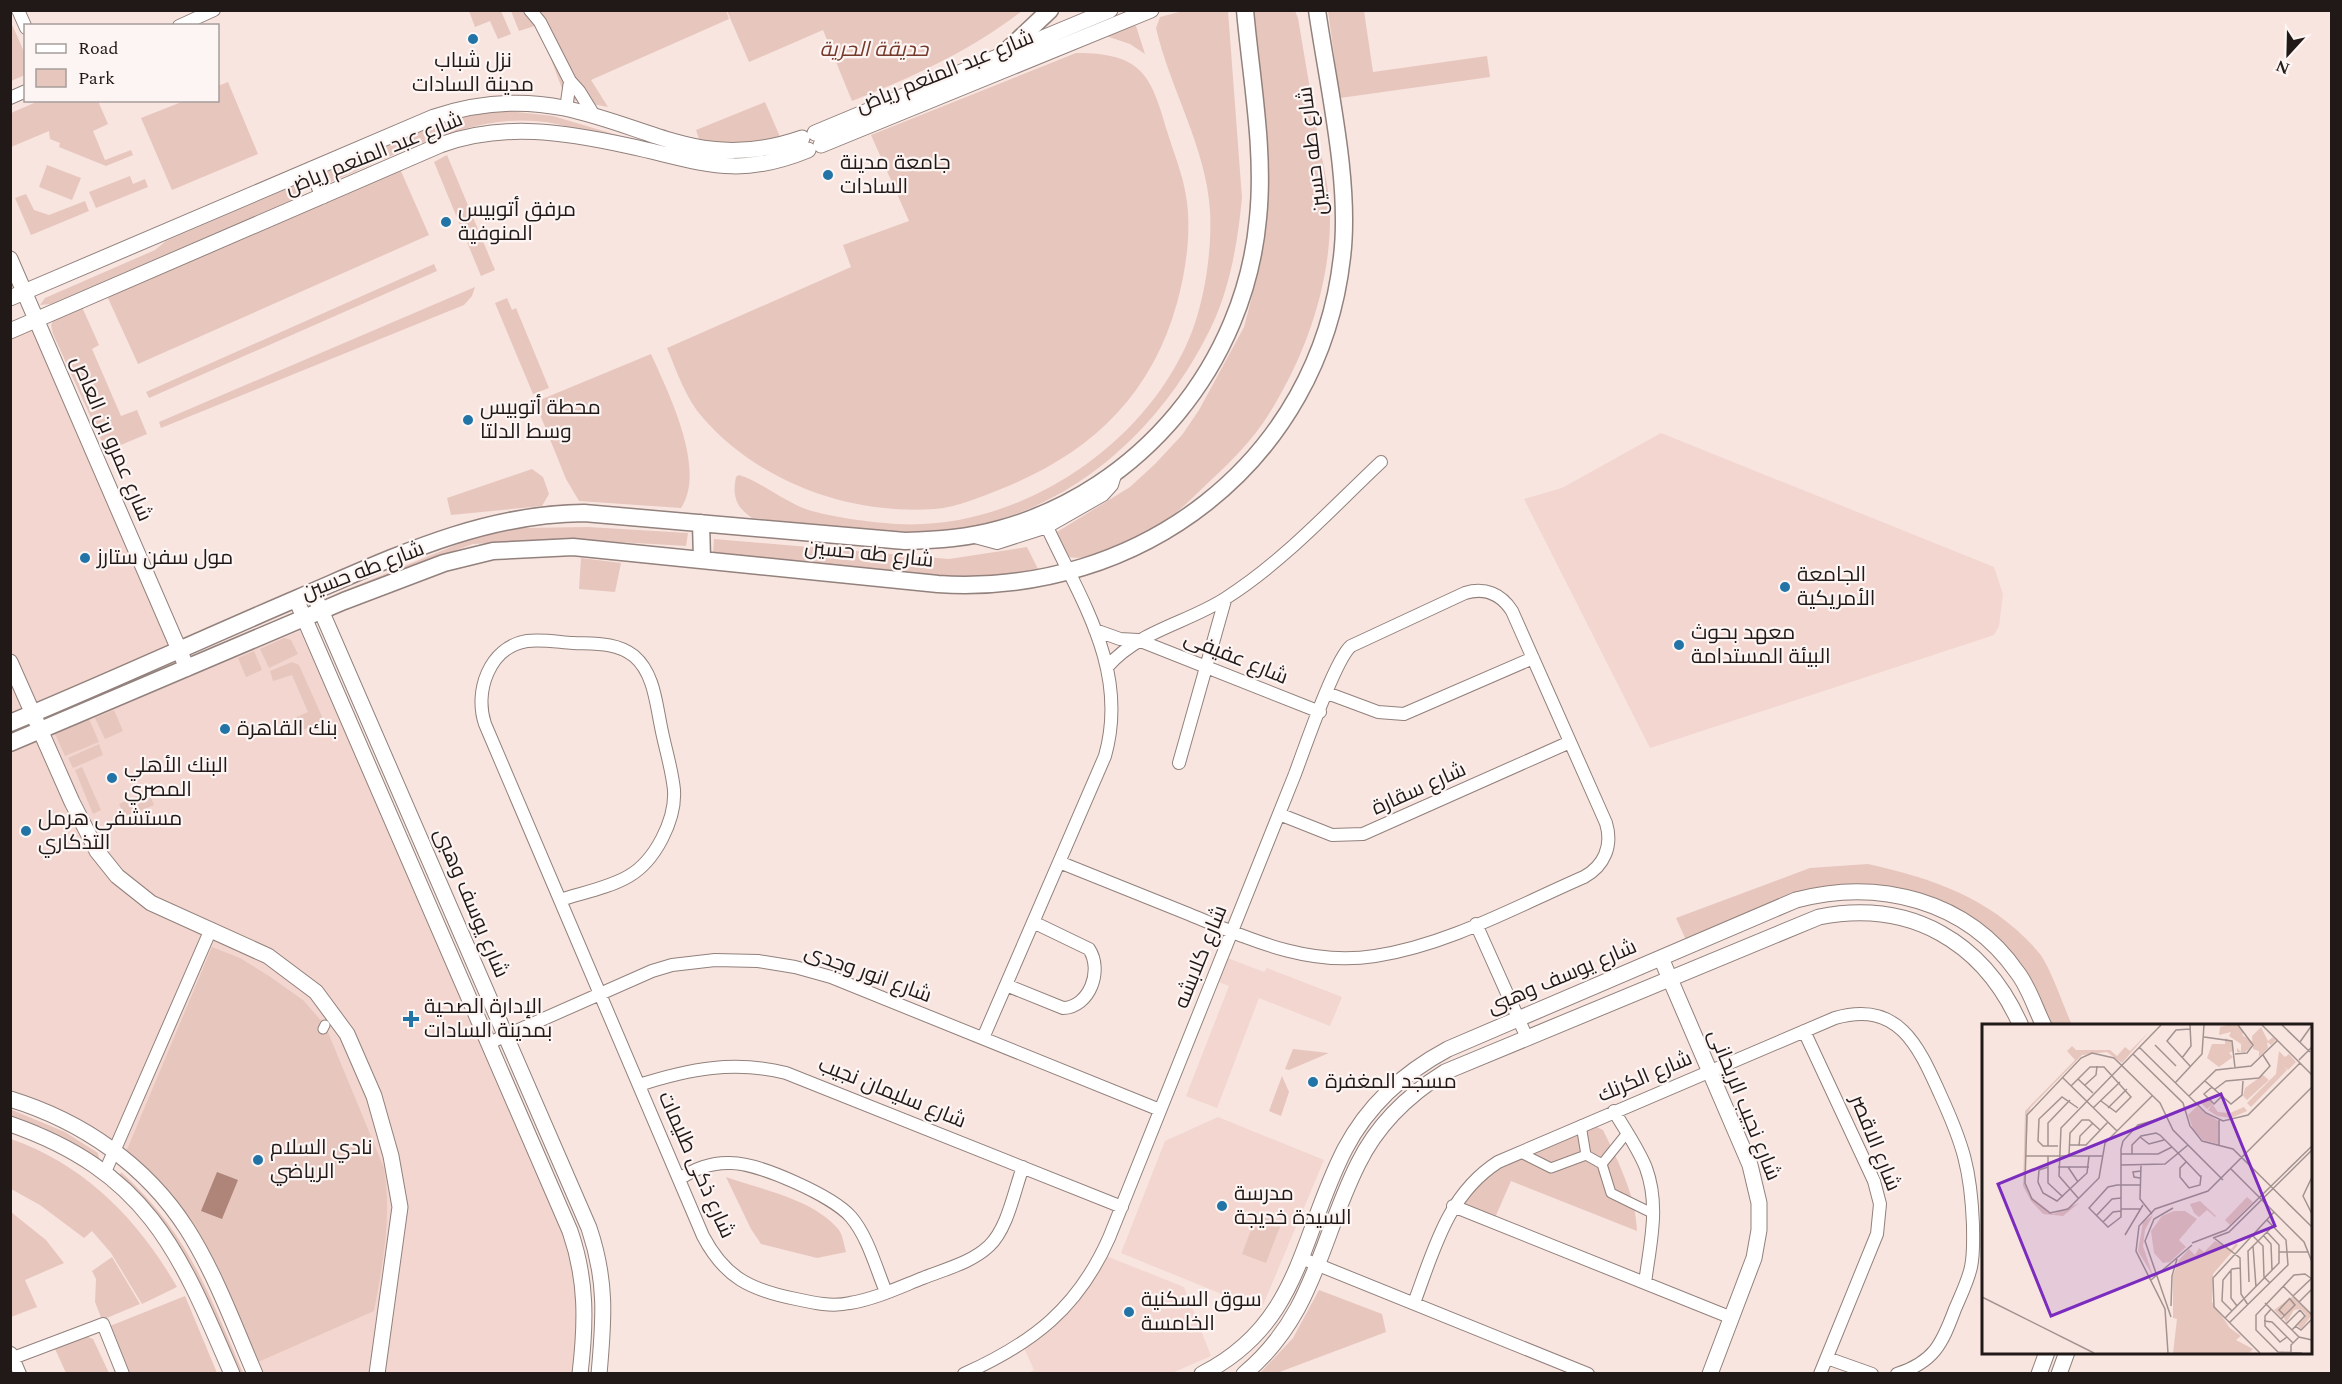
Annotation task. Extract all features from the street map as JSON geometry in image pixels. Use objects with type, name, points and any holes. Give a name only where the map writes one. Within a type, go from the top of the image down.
[{"type":"main road","points":[[999,58],[1050,10]]},
{"type":"main road","name":"شارع طه حسين","points":[[10,723],[179,648],[447,536],[516,518],[584,513],[905,541],[971,536],[1044,514],[1086,493],[1116,472],[1159,434],[1191,398],[1228,335],[1245,289],[1255,242],[1260,194],[1245,10]]},
{"type":"main road","name":"شارع طه حسين","points":[[10,743],[321,611],[444,563],[493,551],[573,547],[963,585],[1013,583],[1068,573],[1110,560],[1155,538],[1216,496],[1268,441],[1295,400],[1317,355],[1338,282],[1344,216],[1317,10]]},
{"type":"main road","points":[[701,523],[702,559]]},
{"type":"street","points":[[18,10],[24,24]]},
{"type":"street","points":[[183,24],[214,10]]},
{"type":"street","points":[[530,10],[540,22],[570,81],[595,117]]},
{"type":"street","name":"شارع عبد المنعم رياض","points":[[10,331],[440,145],[491,131],[546,131],[630,146],[699,164],[726,167],[772,162],[812,142],[1110,10]]},
{"type":"street","name":"شارع عبد المنعم رياض","points":[[18,294],[452,111],[510,103],[566,109],[635,128],[688,146],[727,152],[766,149],[812,142],[1145,12]]},
{"type":"street","points":[[566,109],[570,81]]},
{"type":"street","points":[[10,98],[24,92]]},
{"type":"street","points":[[630,146],[635,128]]},
{"type":"street","points":[[312,169],[323,196]]},
{"type":"street","name":"شارع عمرو بن العاص","points":[[10,259],[18,294],[37,320],[187,668]]},
{"type":"street","points":[[1108,666],[1138,640],[1225,600],[1288,551],[1381,462]]},
{"type":"street","points":[[971,536],[997,543],[1047,527],[1103,495],[1112,485],[1116,472]]},
{"type":"street","points":[[983,1038],[1109,743],[1113,701],[1108,666],[1095,630],[1047,527]]},
{"type":"street","name":"شارع كلابشه","points":[[964,1374],[1028,1341],[1065,1308],[1094,1269],[1122,1207],[1342,656],[1354,643],[1465,593],[1479,591],[1492,593],[1504,600],[1512,611],[1533,658]]},
{"type":"street","name":"شارع يوسف وهبى","points":[[313,592],[595,1245],[604,1300],[599,1374]]},
{"type":"street","name":"شارع يوسف وهبى","points":[[296,598],[570,1231],[579,1260],[586,1305],[580,1374]]},
{"type":"street","points":[[1179,763],[1225,600]]},
{"type":"street","name":"شارع عفيفى","points":[[1095,630],[1112,637],[1138,640],[1320,712]]},
{"type":"street","name":"شارع ذكى طليمات","points":[[560,900],[628,877],[639,868],[661,839],[670,816],[674,791],[653,688],[641,664],[628,652],[611,645],[527,641],[510,648],[490,668],[483,684],[481,709],[560,900],[712,1253],[730,1272],[753,1288],[829,1305],[850,1304],[958,1264],[990,1245],[1000,1231],[1023,1167]]},
{"type":"street","points":[[1059,862],[1284,951],[1344,958],[1375,956],[1421,946],[1584,877],[1596,869],[1604,858],[1608,844],[1608,830],[1533,658],[1404,714],[1378,712],[1327,693]]},
{"type":"street","points":[[10,662],[72,802],[97,850],[117,876],[151,903],[268,956],[316,992],[347,1034],[374,1096],[391,1156],[400,1207],[377,1374]]},
{"type":"street","name":"شارع سقارة","points":[[1279,814],[1332,835],[1363,834],[1570,742]]},
{"type":"street","name":"شارع يوسف وهبى","points":[[1202,1374],[1238,1352],[1263,1327],[1283,1299],[1346,1148],[1380,1100],[1407,1075],[1434,1056],[1661,958],[1813,896],[1847,891],[1900,895],[1949,913],[1989,940],[2019,975],[2043,1024]]},
{"type":"street","name":"شارع يوسف وهبى","points":[[1244,1374],[1268,1352],[1285,1331],[1319,1265],[1351,1178],[1368,1147],[1389,1118],[1415,1093],[1444,1072],[1819,917],[1851,913],[1883,914],[1930,927],[1970,953],[2002,988],[2020,1024]]},
{"type":"street","points":[[1006,985],[1063,1008],[1072,1008],[1085,999],[1095,973],[1094,956],[1089,949],[1033,922]]},
{"type":"street","points":[[1476,924],[1527,1038]]},
{"type":"street","points":[[105,1172],[211,929]]},
{"type":"street","name":"شارع نجيب الريحانى","points":[[1661,958],[1750,1165],[1759,1203],[1759,1230],[1754,1258],[1710,1374]]},
{"type":"street","name":"شارع انور وجدى","points":[[489,1043],[652,971],[672,965],[715,960],[758,961],[831,977],[1161,1110]]},
{"type":"street","name":"شارع الكرنك","points":[[1414,1304],[1453,1206],[1478,1176],[1519,1152],[1835,1018],[1854,1014],[1874,1016],[1902,1029],[1922,1053],[1966,1154],[1972,1196],[1973,1254],[1968,1276],[1937,1350],[1914,1367],[1897,1374]]},
{"type":"street","name":"شارع الاقصر","points":[[1804,1031],[1874,1181],[1880,1204],[1878,1234],[1820,1374]]},
{"type":"street","name":"شارع سليمان نجيب","points":[[639,1085],[699,1068],[735,1065],[770,1069],[803,1078],[1122,1207]]},
{"type":"street","points":[[10,1099],[35,1106],[85,1130],[115,1150],[154,1187],[186,1228],[208,1266],[255,1374]]},
{"type":"street","points":[[1614,1111],[1646,1168],[1654,1214],[1645,1283]]},
{"type":"street","points":[[10,1124],[69,1149],[105,1172],[148,1214],[174,1249],[194,1287],[232,1374]]},
{"type":"street","points":[[1581,1125],[1586,1155]]},
{"type":"street","points":[[1602,1164],[1627,1133]]},
{"type":"street","points":[[1519,1152],[1551,1168],[1586,1155],[1602,1164],[1611,1193],[1654,1214]]},
{"type":"street","points":[[679,1179],[710,1165],[741,1163],[828,1198],[846,1211],[859,1228],[886,1292]]},
{"type":"street","points":[[1453,1206],[1732,1318]]},
{"type":"street","points":[[1301,1258],[1588,1374]]},
{"type":"street","points":[[20,1374],[12,1355],[103,1324],[123,1374]]},
{"type":"street","points":[[2039,1374],[2047,1354]]},
{"type":"street","points":[[2059,1374],[2067,1354]]},
{"type":"street","points":[[1827,1358],[1872,1374]]},
{"type":"shaded area","points":[[33,319],[181,663],[10,735],[10,329]]},
{"type":"shaded area","name":"الجامعة الأمريكية","points":[[1661,433],[1994,567],[2003,594],[1999,626],[1994,635],[1650,748],[1524,499],[1562,488]]},
{"type":"shaded area","points":[[300,631],[496,1071],[574,1261],[579,1320],[573,1373],[255,1373],[189,1227],[82,1126],[11,1090],[10,745]]},
{"type":"shaded area","points":[[1225,957],[1264,972],[1267,968],[1342,997],[1330,1026],[1259,998],[1217,1108],[1186,1096],[1229,986],[1216,981]]},
{"type":"shaded area","name":"مدرسة السيدة خديجة","points":[[1218,1117],[1324,1160],[1261,1310],[1121,1253],[1165,1141]]},
{"type":"shaded area","points":[[217,1172],[238,1180],[222,1219],[201,1211]]},
{"type":"shaded area","name":"سوق السكنية الخامسة","points":[[1106,1256],[1184,1287],[1211,1356],[1172,1373],[1028,1373],[1034,1370],[1023,1346]]},
{"type":"green space","points":[[726,10],[729,19],[591,80],[608,107],[566,99],[538,25],[519,31],[511,11]]},
{"type":"green space","points":[[469,11],[501,11],[511,34],[498,39],[490,21],[475,27]]},
{"type":"green space","name":"حديقة الحرية","points":[[727,11],[1022,11],[961,51],[852,101],[823,30],[749,62]]},
{"type":"green space","points":[[1183,11],[1228,11],[1242,198],[1233,261],[1214,321],[1194,359],[1170,395],[1142,428],[1111,458],[1076,484],[1039,504],[999,520],[956,529],[905,532],[752,518],[747,514],[736,500],[736,477],[739,475],[803,508],[849,519],[897,524],[943,522],[989,512],[1034,495],[1076,472],[1114,442],[1147,407],[1174,368],[1194,326],[1205,284],[1209,254],[1210,210],[1202,164],[1156,28],[1160,17]]},
{"type":"green space","points":[[1251,11],[1295,11],[1298,18],[1330,209],[1329,246],[1325,273],[1311,326],[1290,377],[1263,423],[1217,474],[1177,512],[1133,542],[1100,555],[1084,558],[1069,557],[1058,541],[1057,532],[1130,487],[1182,435],[1199,410],[1244,327],[1260,266],[1265,226]]},
{"type":"green space","points":[[1328,11],[1364,11],[1373,72],[1487,56],[1490,77],[1340,98]]},
{"type":"green space","points":[[10,20],[24,52],[24,75],[11,81]]},
{"type":"green space","points":[[1131,25],[1136,26],[1145,54],[1130,44],[1106,36]]},
{"type":"green space","points":[[1076,53],[1099,54],[1131,63],[1149,83],[1156,97],[1181,172],[1188,209],[1187,250],[1183,277],[1166,337],[1151,367],[1133,394],[1112,418],[1089,440],[1033,475],[969,501],[935,509],[871,506],[839,500],[808,490],[779,477],[726,441],[703,418],[692,402],[682,385],[667,348],[851,267],[843,245],[909,221],[871,135]]},
{"type":"green space","points":[[228,82],[258,154],[172,190],[141,118],[181,102],[219,102],[219,86]]},
{"type":"green space","points":[[36,102],[98,102],[108,124],[93,131],[105,160],[131,150],[133,155],[106,166],[59,147],[60,143],[50,139],[49,131],[11,147],[11,113]]},
{"type":"green space","points":[[765,102],[781,139],[767,145],[701,145],[696,130]]},
{"type":"green space","points":[[498,110],[553,116],[617,135],[615,140],[555,124],[509,121],[456,131],[429,140],[329,183],[324,171],[446,121]]},
{"type":"green space","points":[[447,155],[495,270],[481,276],[434,162]]},
{"type":"green space","points":[[47,165],[81,178],[72,200],[39,187]]},
{"type":"green space","points":[[400,169],[429,235],[138,364],[107,296]]},
{"type":"green space","points":[[130,176],[133,184],[145,179],[148,187],[96,208],[89,192]]},
{"type":"green space","points":[[298,184],[303,195],[51,304],[40,305],[45,298],[155,250],[166,241]]},
{"type":"green space","points":[[26,194],[34,210],[49,215],[85,201],[89,211],[31,235],[15,198]]},
{"type":"green space","points":[[434,264],[437,271],[149,398],[146,392]]},
{"type":"green space","points":[[475,287],[472,296],[464,305],[161,428],[159,422]]},
{"type":"green space","points":[[507,298],[512,310],[516,308],[549,388],[533,394],[495,303]]},
{"type":"green space","points":[[82,307],[99,345],[92,349],[121,416],[137,410],[147,434],[116,447],[102,442],[53,334],[51,325],[55,318]]},
{"type":"green space","points":[[651,354],[675,409],[687,452],[690,473],[688,492],[681,508],[579,501],[566,479],[535,402]]},
{"type":"green space","points":[[532,469],[543,477],[549,494],[542,506],[451,515],[447,498]]},
{"type":"green space","points":[[588,527],[688,533],[686,546],[568,539],[473,544],[331,596],[473,538],[522,528]]},
{"type":"green space","points":[[714,539],[949,559],[1027,547],[1038,569],[1013,574],[955,578],[713,554]]},
{"type":"green space","points":[[581,558],[621,563],[615,592],[579,589]]},
{"type":"green space","points":[[284,638],[291,640],[298,654],[269,668],[260,649]]},
{"type":"green space","points":[[254,651],[262,670],[246,677],[238,658]]},
{"type":"green space","points":[[292,662],[299,665],[324,721],[298,732],[292,719],[308,712],[292,675],[273,681],[270,671]]},
{"type":"green space","points":[[114,710],[123,731],[105,739],[95,718]]},
{"type":"green space","points":[[89,719],[99,742],[65,756],[55,734]]},
{"type":"green space","points":[[99,744],[103,755],[73,768],[68,758]]},
{"type":"green space","points":[[82,767],[101,810],[93,814],[75,770]]},
{"type":"green space","points":[[148,791],[154,805],[125,817],[119,804]]},
{"type":"green space","points":[[1868,864],[1940,885],[1983,905],[2022,935],[2040,954],[2053,978],[2072,1024],[2043,1024],[2011,965],[1955,918],[1854,889],[1686,940],[1676,918],[1810,868]]},
{"type":"green space","name":"نادي السلام الرياضي","points":[[212,947],[240,958],[269,976],[303,1000],[325,1025],[384,1168],[386,1186],[387,1222],[374,1311],[258,1362],[215,1264],[126,1152]]},
{"type":"green space","points":[[1293,1049],[1329,1053],[1289,1070],[1285,1069]]},
{"type":"green space","points":[[1282,1076],[1289,1092],[1281,1116],[1269,1111]]},
{"type":"green space","points":[[10,1109],[65,1132],[98,1153],[99,1158],[95,1161],[44,1128],[11,1117]]},
{"type":"green space","points":[[1597,1127],[1603,1130],[1625,1179],[1636,1218],[1637,1231],[1511,1181],[1494,1220],[1465,1206],[1464,1195],[1486,1174]]},
{"type":"green space","points":[[11,1139],[63,1164],[86,1179],[107,1197],[145,1239],[177,1287],[142,1304],[111,1253],[92,1231],[84,1238],[40,1205],[11,1189]]},
{"type":"green space","points":[[121,1172],[164,1218],[180,1241],[207,1290],[243,1373],[237,1373],[202,1293],[176,1244],[160,1220],[119,1177]]},
{"type":"green space","points":[[726,1177],[787,1197],[816,1210],[839,1230],[846,1252],[817,1258],[761,1244],[751,1229]]},
{"type":"green space","points":[[11,1212],[46,1240],[64,1263],[25,1280],[37,1307],[11,1317]]},
{"type":"green space","points":[[1257,1214],[1281,1224],[1266,1263],[1242,1254]]},
{"type":"green space","points":[[112,1257],[140,1304],[102,1320],[95,1302],[96,1279],[92,1271]]},
{"type":"green space","points":[[1319,1290],[1382,1314],[1386,1332],[1277,1373],[1260,1373],[1293,1338]]},
{"type":"green space","points":[[185,1296],[217,1373],[130,1373],[110,1326]]},
{"type":"green space","points":[[86,1336],[93,1339],[109,1373],[66,1373],[55,1349]]},
{"type":"place","name":"نزل شباب مدينة السادات","points":[[473,39]]},
{"type":"place","name":"جامعة مدينة السادات","points":[[828,175]]},
{"type":"place","name":"مرفق أتوبيس المنوفية","points":[[446,222]]},
{"type":"place","name":"محطة أتوبيس وسط الدلتا","points":[[468,420]]},
{"type":"place","name":"مول سفن ستارز","points":[[85,558]]},
{"type":"place","name":"الجامعة الأمريكية","points":[[1785,587]]},
{"type":"place","name":"معهد بحوث البيئة المستدامة","points":[[1679,645]]},
{"type":"place","name":"بنك القاهرة","points":[[225,729]]},
{"type":"place","name":"البنك الأهلي المصري","points":[[112,778]]},
{"type":"place","name":"مستشفى هرمل التذكاري","points":[[26,831]]},
{"type":"place","name":"الإدارة الصحية بمدينة السادات","points":[[411,1019]]},
{"type":"place","name":"مسجد المغفرة","points":[[1313,1082]]},
{"type":"place","name":"نادي السلام الرياضي","points":[[258,1160]]},
{"type":"place","name":"مدرسة السيدة خديجة","points":[[1222,1206]]},
{"type":"place","name":"سوق السكنية الخامسة","points":[[1129,1312]]}]
